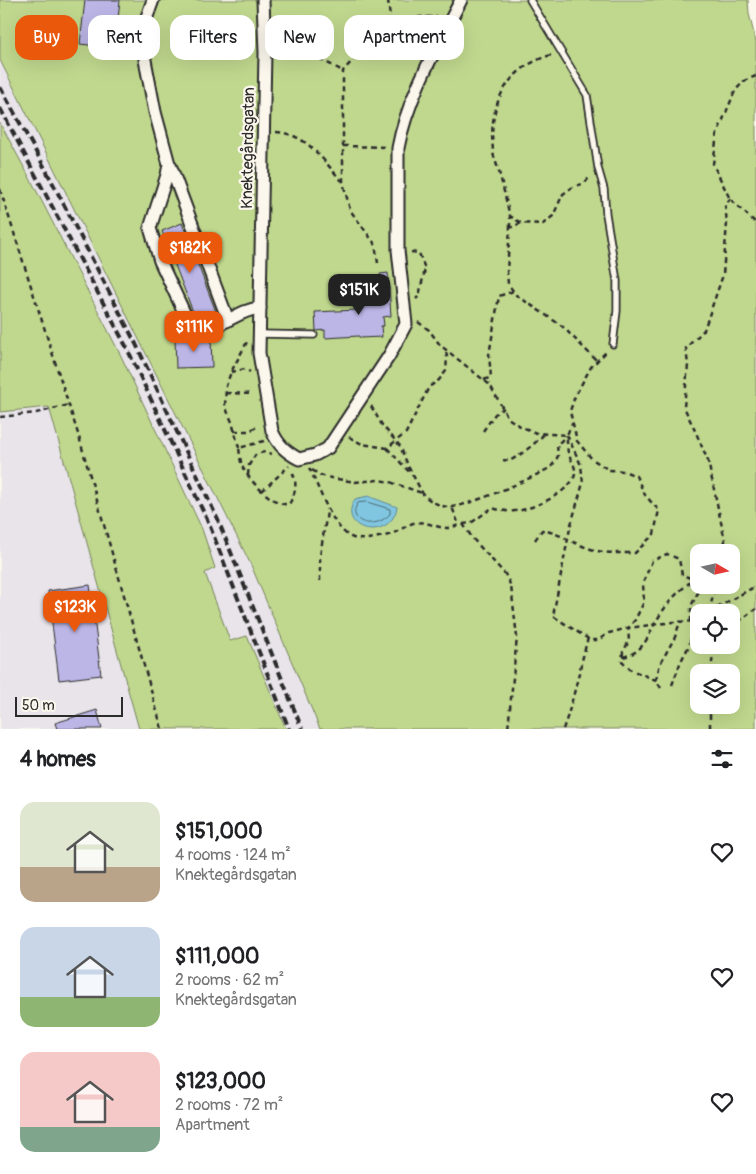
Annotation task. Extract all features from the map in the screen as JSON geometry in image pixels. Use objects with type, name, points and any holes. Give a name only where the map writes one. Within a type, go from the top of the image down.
[{"type":"street","points":[[153,0],[144,25],[145,60],[155,112],[169,164],[228,320]]},
{"type":"street","name":"Knektegårdsgatan","points":[[263,0],[265,52],[259,353],[272,431],[275,438]]},
{"type":"street","points":[[453,15],[461,0]]},
{"type":"street","points":[[275,438],[284,450],[304,463],[328,448],[389,356],[406,324],[398,250],[398,148],[410,105],[431,60]]},
{"type":"street","points":[[169,164],[150,228],[160,261],[189,323],[202,328],[218,326],[250,309],[260,308]]},
{"type":"lane","points":[[530,0],[587,95],[598,168],[604,189],[606,214],[617,281],[617,311],[613,344]]},
{"type":"lane","points":[[260,334],[314,334]]},
{"type":"path","points":[[388,0],[390,15]]},
{"type":"path","points":[[562,52],[540,58],[523,69],[508,83],[497,100],[492,123],[493,152],[510,216],[508,284],[516,295],[562,326],[597,361]]},
{"type":"path","points":[[322,60],[343,71]]},
{"type":"path","points":[[353,60],[343,71],[342,182],[350,210],[374,244],[378,263]]},
{"type":"path","points":[[756,76],[744,81],[735,91],[718,134],[713,164],[730,199],[756,223]]},
{"type":"path","points":[[264,132],[280,132],[300,138],[318,152],[342,182]]},
{"type":"path","points":[[343,146],[398,148]]},
{"type":"path","points":[[510,228],[521,224],[542,224],[553,216],[563,194],[573,187],[585,183],[598,168]]},
{"type":"path","points":[[0,189],[69,405],[162,729]]},
{"type":"path","points":[[723,544],[708,461],[684,407],[688,365],[686,348],[704,330],[723,275],[727,223],[725,205],[730,199]]},
{"type":"path","points":[[510,216],[521,224]]},
{"type":"path","points":[[398,250],[418,253],[425,269],[419,296],[406,311],[429,330],[440,345],[490,385],[508,418],[536,433],[567,435]]},
{"type":"path","points":[[484,380],[491,377],[489,355],[499,296],[514,291]]},
{"type":"path","points":[[247,341],[242,347],[231,372],[225,406],[232,422],[242,467],[262,491],[275,502],[284,505],[289,504],[293,499],[296,480],[286,463]]},
{"type":"path","points":[[534,540],[542,530],[554,532],[590,549],[615,553],[635,553],[654,534],[659,510],[648,499],[636,476],[624,471],[610,470],[592,459],[577,441],[572,421],[570,411],[591,367],[613,344]]},
{"type":"path","points":[[387,448],[406,433],[429,387],[439,380],[446,371],[446,350]]},
{"type":"path","points":[[226,393],[258,394]]},
{"type":"path","points":[[364,394],[382,425],[400,446],[423,494]]},
{"type":"path","points":[[0,417],[36,413],[69,405]]},
{"type":"path","points":[[483,430],[495,414],[504,408]]},
{"type":"path","points":[[321,498],[332,517],[347,535],[357,539],[378,538],[392,534],[414,523],[426,523],[448,528],[471,522],[492,508],[514,512],[526,509],[561,494],[570,484],[575,474],[574,462],[568,452],[567,435],[572,421]]},
{"type":"path","points":[[234,431],[250,431],[257,428],[261,423]]},
{"type":"path","points":[[340,430],[362,444],[387,448],[416,479]]},
{"type":"path","points":[[503,460],[509,461],[520,456],[525,449],[544,434]]},
{"type":"path","points":[[304,463],[320,475],[331,478],[355,482],[379,480],[390,482],[423,494],[448,508],[475,501],[518,484],[550,467],[558,456],[557,445],[567,435]]},
{"type":"path","points":[[567,435],[581,465],[583,483],[553,616],[588,638],[598,640],[608,633],[628,628],[690,622]]},
{"type":"path","points":[[239,448],[275,438]]},
{"type":"path","points":[[248,475],[249,465],[256,454],[265,452],[275,456]]},
{"type":"path","points":[[304,463],[314,478],[327,512],[320,556],[320,581]]},
{"type":"path","points":[[262,491],[288,466]]},
{"type":"path","points":[[452,507],[461,524],[505,574],[510,586],[517,637],[508,729]]},
{"type":"path","points":[[661,688],[656,680],[631,670],[622,661],[623,652],[629,641],[628,628],[635,620],[644,602],[643,583],[652,562],[667,554],[680,559],[682,575],[690,577]]},
{"type":"path","points":[[623,657],[632,655],[641,648],[651,634],[661,613],[680,589],[690,582]]},
{"type":"path","points":[[723,604],[756,586]]},
{"type":"path","points":[[740,621],[756,609]]},
{"type":"path","points":[[656,680],[660,664],[675,637],[680,622]]},
{"type":"path","points":[[563,729],[573,703],[577,678],[588,638]]},
{"type":"path","points":[[672,685],[690,640]]},
{"type":"path","points":[[710,714],[710,729]]},
{"type":"shaded area","points":[[0,60],[251,565],[320,729],[286,729],[247,636],[230,641],[204,573],[215,568],[202,529],[121,356],[0,123]]},
{"type":"shaded area","points":[[49,407],[139,729],[0,729],[0,412]]},
{"type":"green space","points":[[0,0],[748,0],[749,14],[756,42],[756,729],[320,729],[251,565],[0,60]]},
{"type":"green space","points":[[0,123],[121,356],[202,529],[215,568],[205,573],[230,641],[247,636],[286,729],[139,729],[49,407],[0,412]]},
{"type":"water","points":[[368,496],[397,507],[393,518],[385,525],[376,529],[358,525],[352,519],[351,510],[355,499]]},
{"type":"building","points":[[85,0],[120,0],[118,15],[88,15],[88,45],[80,44]]},
{"type":"building","points":[[182,223],[218,317],[198,325],[162,231]]},
{"type":"building","points":[[388,273],[391,316],[383,317],[384,326],[381,326],[382,337],[325,338],[325,330],[316,331],[315,312],[357,310],[356,293],[381,292],[380,274]]},
{"type":"building","points":[[211,338],[212,367],[176,368],[175,339]]},
{"type":"building","points":[[90,585],[101,675],[59,680],[48,591]]},
{"type":"building","points":[[97,710],[102,729],[57,729],[55,723]]},
{"type":"railway","points":[[0,87],[46,170],[136,344],[218,520],[302,729]]},
{"type":"railway","points":[[0,108],[127,348],[209,524],[289,729]]}]
